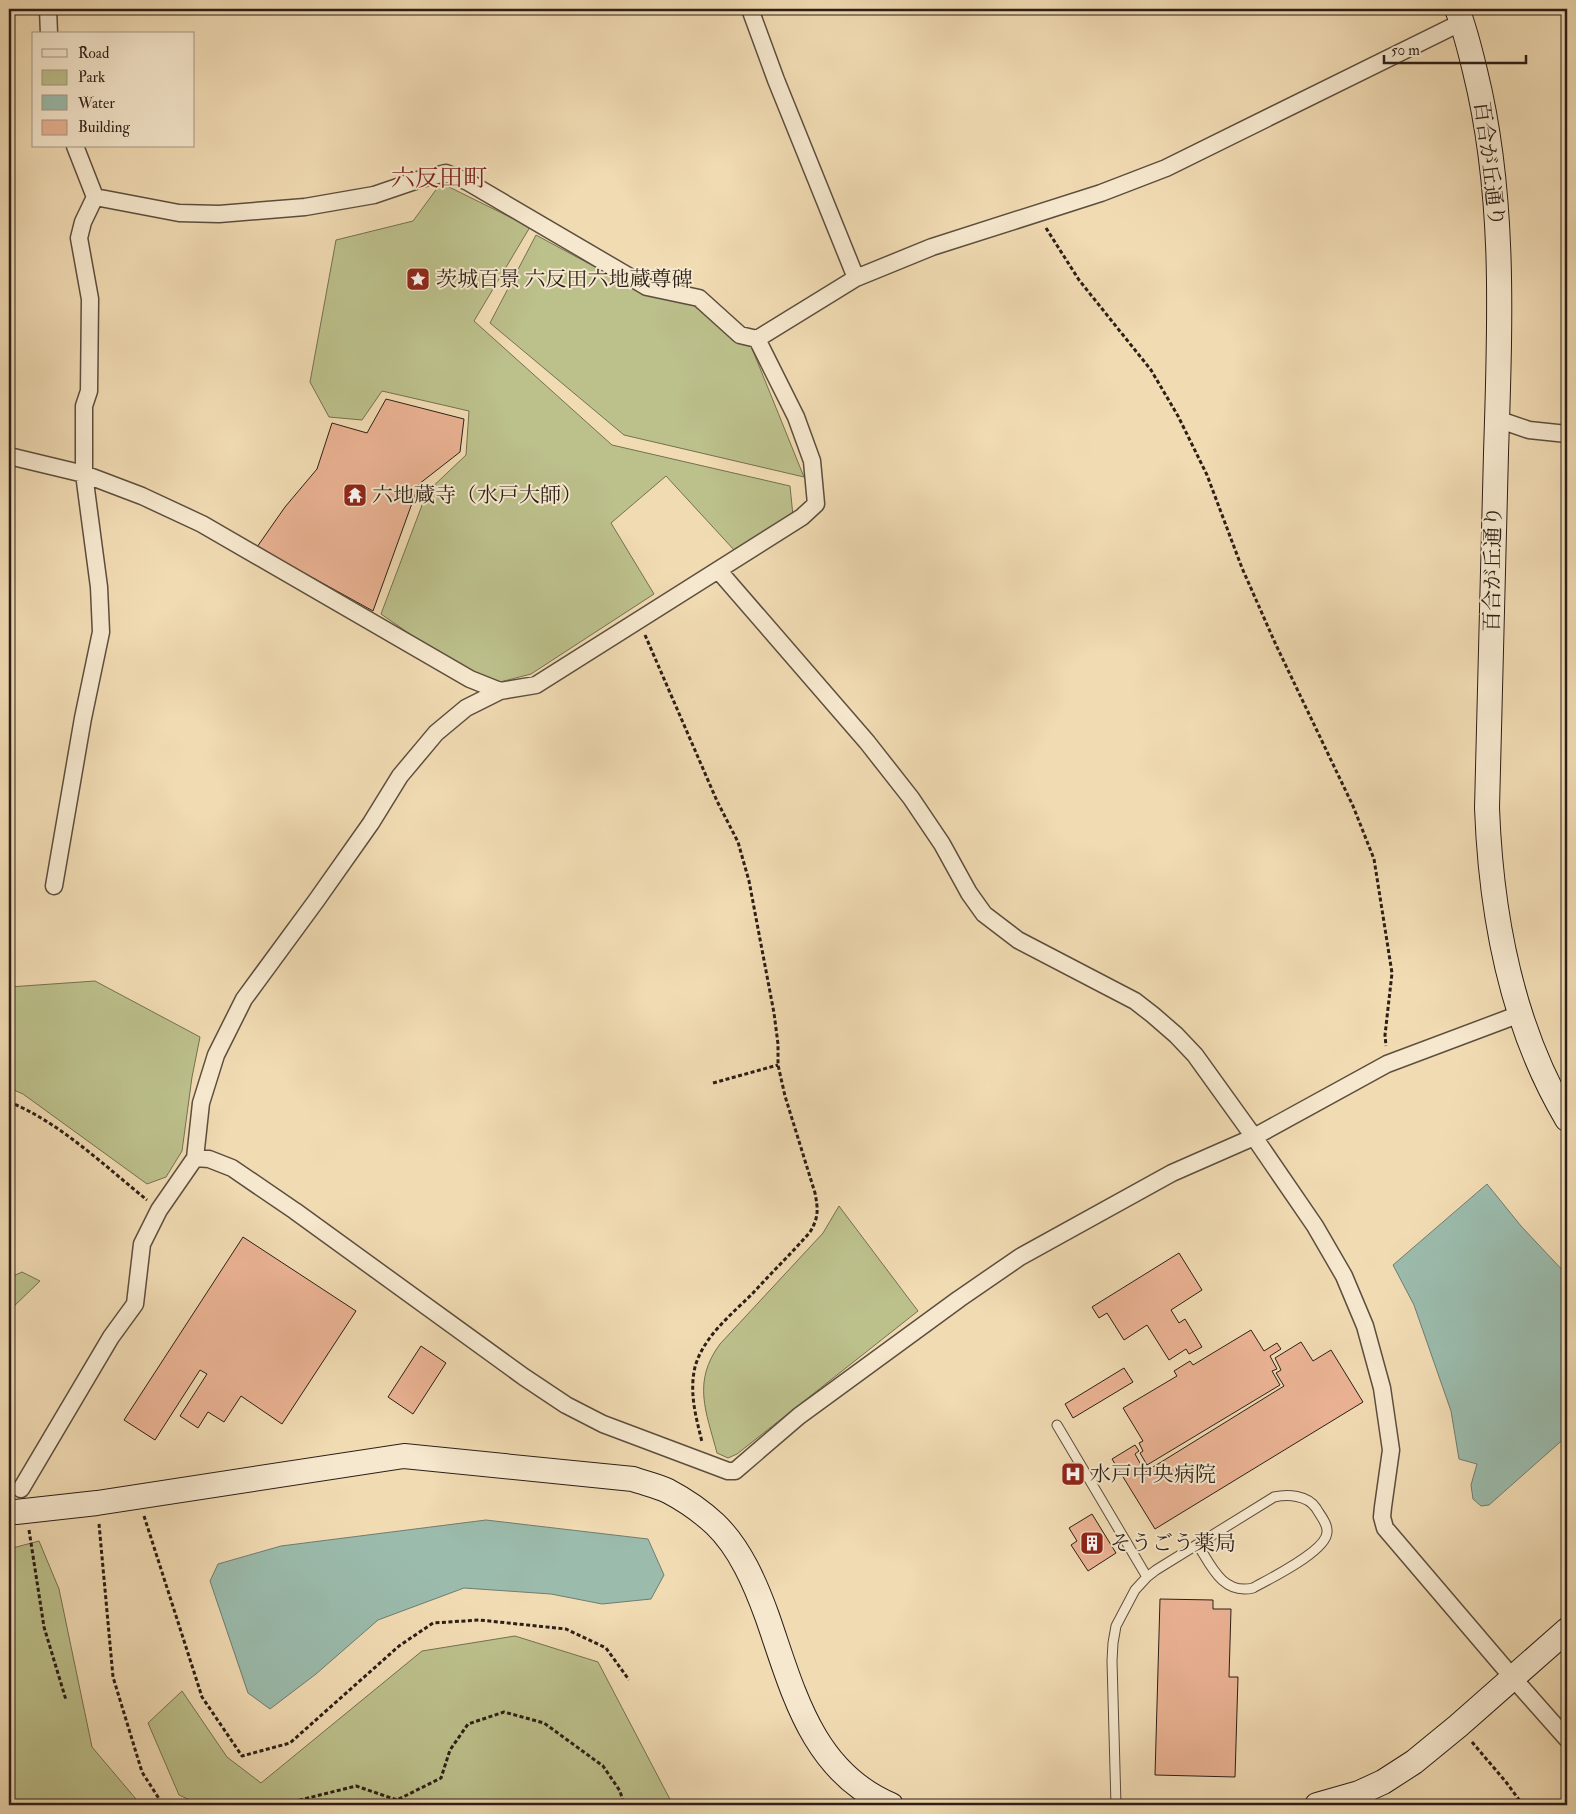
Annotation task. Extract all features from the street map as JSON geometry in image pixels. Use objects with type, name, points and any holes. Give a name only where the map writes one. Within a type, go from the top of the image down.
[{"type":"street","points":[[48,9],[49,32]]},
{"type":"street","points":[[750,9],[776,80],[856,278]]},
{"type":"street","points":[[94,197],[179,213],[243,213],[306,207],[374,196],[420,179],[446,173],[468,182],[647,287],[699,298],[740,335],[757,339],[856,278],[932,247],[1101,193],[1166,168],[1460,16]]},
{"type":"street","name":"百合が丘通り","points":[[1460,16],[1485,119],[1493,166],[1499,254],[1497,419],[1487,808],[1488,843],[1498,922],[1510,980],[1538,1064],[1567,1119]]},
{"type":"street","points":[[54,886],[82,718],[101,632],[99,586],[84,474],[84,406],[88,391],[90,299],[79,238],[83,222],[94,197],[76,148]]},
{"type":"street","points":[[21,1489],[111,1337],[135,1304],[142,1244],[160,1210],[195,1158],[201,1103],[213,1063],[244,999],[365,831],[400,776],[444,727],[466,708],[500,691],[536,685],[802,517],[816,504],[812,461],[796,417],[757,339]]},
{"type":"street","points":[[1497,419],[1529,430],[1567,434]]},
{"type":"street","points":[[9,456],[84,474],[142,496],[202,524],[470,680],[500,691]]},
{"type":"street","points":[[718,570],[867,742],[911,798],[942,844],[969,894],[984,914],[1018,940],[1135,1001],[1176,1035],[1195,1055],[1315,1226],[1344,1276],[1365,1326],[1382,1388],[1391,1450],[1382,1517],[1385,1528],[1512,1678],[1567,1739]]},
{"type":"street","points":[[195,1158],[209,1159],[240,1174],[295,1211],[566,1405],[603,1424],[728,1471],[735,1471],[799,1416],[959,1299],[1020,1257],[1172,1173],[1254,1137],[1387,1064],[1520,1014]]},
{"type":"street","points":[[22,1512],[97,1503],[404,1456],[633,1479],[667,1490],[693,1506],[716,1525],[736,1550],[755,1584],[801,1709],[814,1737],[828,1758],[850,1781],[865,1792],[891,1805]]},
{"type":"street","points":[[1317,1805],[1359,1793],[1383,1782],[1414,1762],[1567,1630]]},
{"type":"lane","points":[[1057,1425],[1147,1577]]},
{"type":"lane","points":[[1116,1805],[1113,1642],[1116,1626],[1135,1590],[1147,1577],[1274,1497],[1283,1495],[1304,1499],[1312,1503],[1326,1526],[1328,1533],[1324,1541],[1307,1557],[1253,1588],[1244,1590],[1226,1584],[1218,1576],[1198,1545]]},
{"type":"path","points":[[1036,213],[1079,280],[1151,370],[1178,416],[1206,475],[1242,568],[1276,645],[1353,806],[1374,859],[1392,973],[1385,1035],[1387,1064]]},
{"type":"path","points":[[639,620],[717,801],[738,842],[749,881],[774,1013],[778,1044],[778,1065],[785,1096],[815,1193],[817,1206],[817,1220],[810,1232],[712,1335],[702,1351],[693,1381],[693,1404],[707,1462]]},
{"type":"path","points":[[714,1083],[778,1065]]},
{"type":"path","points":[[9,1102],[22,1107],[60,1131],[160,1210]]},
{"type":"path","points":[[137,1497],[202,1696],[242,1756],[290,1743],[399,1646],[434,1623],[479,1620],[566,1629],[606,1648],[629,1680]]},
{"type":"path","points":[[97,1503],[113,1677],[142,1772],[163,1805]]},
{"type":"path","points":[[22,1512],[44,1627],[66,1700]]},
{"type":"path","points":[[280,1805],[356,1786],[397,1800],[441,1778],[450,1750],[468,1724],[504,1712],[544,1723],[603,1766],[620,1791],[624,1805]]},
{"type":"path","points":[[1458,1726],[1523,1805]]},
{"type":"green space","points":[[441,183],[530,227],[474,321],[612,445],[790,486],[793,516],[735,551],[666,476],[611,523],[654,594],[531,674],[485,686],[381,614],[427,492],[466,455],[469,411],[382,391],[362,420],[329,417],[310,382],[336,240],[413,221]]},
{"type":"green space","points":[[536,235],[647,295],[692,304],[735,340],[751,346],[804,477],[624,435],[490,323]]},
{"type":"green space","points":[[95,981],[200,1037],[192,1077],[182,1151],[166,1177],[147,1184],[23,1094],[9,1088],[9,987]]},
{"type":"green space","points":[[839,1206],[918,1311],[737,1454],[728,1458],[717,1453],[704,1397],[706,1371],[711,1358],[720,1344],[823,1233]]},
{"type":"green space","points":[[22,1272],[40,1281],[9,1311],[9,1278]]},
{"type":"green space","points":[[39,1541],[59,1589],[92,1747],[141,1805],[9,1805],[9,1549]]},
{"type":"green space","points":[[515,1636],[598,1662],[673,1805],[201,1805],[179,1795],[148,1723],[182,1691],[227,1757],[261,1783],[422,1651]]},
{"type":"water","points":[[1487,1184],[1521,1226],[1567,1275],[1567,1436],[1489,1505],[1481,1506],[1473,1499],[1471,1485],[1477,1464],[1459,1459],[1451,1411],[1414,1305],[1393,1265]]},
{"type":"water","points":[[486,1520],[648,1539],[664,1575],[651,1599],[602,1604],[551,1594],[464,1588],[378,1620],[316,1674],[270,1709],[248,1693],[210,1581],[218,1564],[281,1546]]},
{"type":"building","name":"六地蔵寺（水戸大師）","points":[[386,399],[464,419],[460,452],[419,484],[373,611],[257,547],[285,507],[317,469],[332,423],[367,433]]},
{"type":"building","points":[[243,1237],[356,1311],[282,1424],[241,1396],[224,1422],[208,1412],[198,1428],[180,1416],[207,1374],[200,1370],[155,1440],[124,1420]]},
{"type":"building","points":[[1179,1253],[1202,1290],[1171,1310],[1179,1323],[1185,1319],[1202,1347],[1189,1354],[1186,1349],[1169,1360],[1147,1325],[1124,1340],[1107,1313],[1099,1318],[1092,1307]]},
{"type":"building","points":[[1251,1330],[1264,1351],[1277,1343],[1281,1349],[1270,1356],[1277,1369],[1272,1371],[1280,1385],[1147,1465],[1140,1453],[1143,1451],[1139,1443],[1143,1441],[1123,1408],[1177,1376],[1174,1371],[1190,1361],[1193,1365]]},
{"type":"building","points":[[1301,1342],[1313,1361],[1331,1350],[1363,1402],[1155,1529],[1112,1459],[1135,1445],[1139,1451],[1135,1454],[1145,1472],[1284,1386],[1276,1373],[1281,1370],[1275,1358]]},
{"type":"building","points":[[421,1346],[446,1363],[413,1414],[388,1397]]},
{"type":"building","points":[[1124,1368],[1133,1382],[1073,1418],[1065,1404]]},
{"type":"building","name":"そうごう薬局","points":[[1092,1514],[1116,1553],[1088,1571],[1071,1545],[1077,1541],[1069,1528]]},
{"type":"building","points":[[1160,1599],[1213,1600],[1213,1609],[1231,1609],[1229,1677],[1238,1677],[1235,1777],[1155,1775]]},
{"type":"place","name":"茨城百景 六反田六地蔵尊碑","points":[[418,279]]},
{"type":"place","name":"六地蔵寺（水戸大師）","points":[[355,495]]},
{"type":"place","name":"水戸中央病院","points":[[1073,1474]]},
{"type":"place","name":"そうごう薬局","points":[[1092,1543]]},
{"type":"district","name":"六反田町","points":[[439,178]]}]
